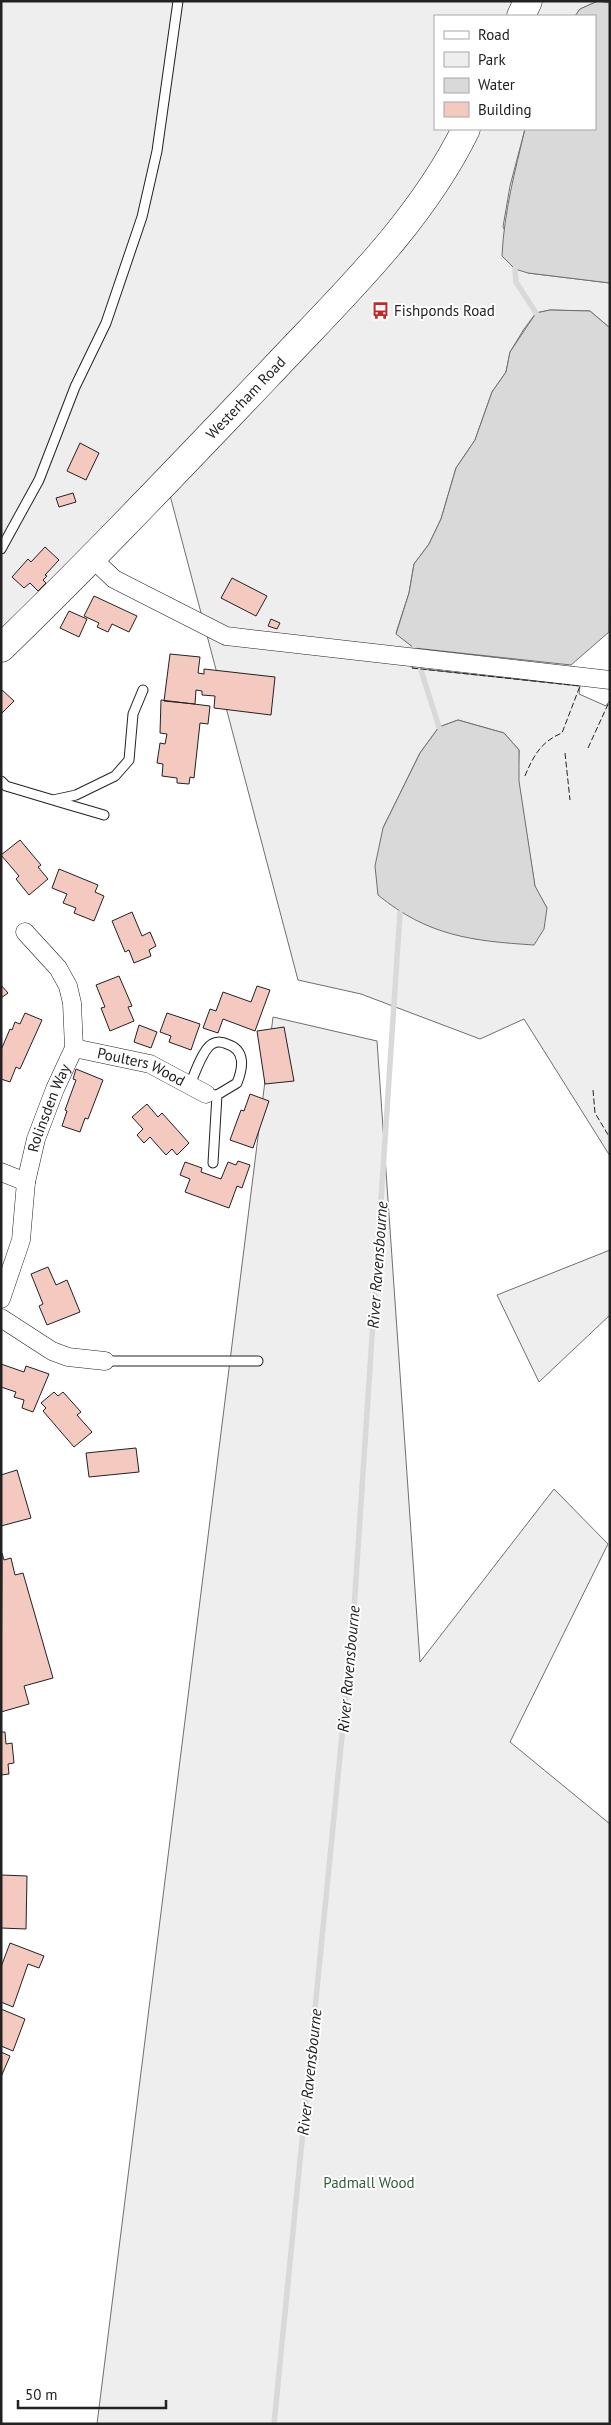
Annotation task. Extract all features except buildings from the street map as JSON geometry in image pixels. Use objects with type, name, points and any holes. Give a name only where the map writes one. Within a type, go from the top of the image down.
[{"type":"main road","points":[[521,15],[528,1]]},
{"type":"main road","name":"Westerham Road","points":[[1,648],[93,559],[353,287],[425,200],[465,130]]},
{"type":"street","points":[[93,559],[114,579],[226,636],[610,680]]},
{"type":"street","name":"Rolinsden Way","points":[[1,1300],[21,1240],[26,1182],[36,1139],[54,1089],[74,1048],[72,1003],[68,986],[58,968],[25,932]]},
{"type":"street","name":"Poulters Wood","points":[[74,1048],[150,1064],[211,1094]]},
{"type":"street","points":[[1,1172],[26,1182]]},
{"type":"street","points":[[1,1318],[52,1351],[68,1357],[105,1360]]},
{"type":"lane","points":[[1,549],[39,480],[75,387],[106,323],[142,217],[157,151],[178,1]]},
{"type":"lane","points":[[53,800],[76,795],[115,776],[129,760],[133,714],[143,690]]},
{"type":"lane","points":[[1,782],[6,786],[104,815]]},
{"type":"lane","points":[[190,1085],[212,1044],[220,1042],[228,1044],[240,1052],[242,1069],[237,1083],[211,1094],[213,1163]]},
{"type":"lane","points":[[105,1360],[258,1361]]},
{"type":"green space","points":[[1,1],[598,1],[580,9],[576,15],[434,15],[434,130],[525,130],[510,186],[503,227],[528,273],[610,283],[610,328],[590,311],[550,310],[536,313],[524,329],[510,352],[506,372],[492,392],[475,440],[456,468],[441,519],[429,544],[414,564],[409,593],[396,633],[414,648],[412,668],[580,686],[579,694],[606,706],[610,700],[610,1156],[524,1019],[480,1039],[361,994],[298,980],[167,484],[1,629]],"holes":[[[458,720],[504,733],[519,750],[518,781],[535,887],[547,908],[383,828],[420,753],[439,727]]]},
{"type":"green space","name":"Padmall Wood","points":[[273,1017],[377,1041],[420,1662],[554,1489],[608,1544],[510,1742],[610,1824],[610,2424],[97,2424]]},
{"type":"green space","points":[[610,1250],[610,1315],[539,1382],[497,1295]]},
{"type":"water","points":[[598,1],[610,3],[610,283],[528,273],[515,269],[502,256],[508,208],[525,130],[596,130],[596,15],[576,15],[580,9]]},
{"type":"water","points":[[550,310],[590,311],[610,328],[609,632],[571,665],[414,648],[396,634],[409,593],[414,564],[429,544],[441,519],[456,468],[475,440],[492,392],[506,372],[510,352],[536,313]]},
{"type":"water","points":[[458,720],[504,733],[519,750],[519,781],[535,886],[547,908],[544,929],[534,945],[471,938],[433,928],[415,920],[378,895],[375,866],[383,828],[420,753],[439,727]]},
{"type":"waterway","points":[[515,269],[516,282],[536,313]]},
{"type":"waterway","points":[[414,648],[439,727]]},
{"type":"waterway","name":"River Ravensbourne","points":[[274,2424],[353,1624],[400,913]]},
{"type":"fence","points":[[412,668],[580,686],[562,733],[548,741],[538,751],[524,778]]},
{"type":"fence","points":[[588,748],[610,700]]},
{"type":"fence","points":[[565,753],[570,800]]},
{"type":"fence","points":[[593,1090],[595,1113],[610,1138]]},
{"type":"place","name":"Fishponds Road","points":[[380,311]]}]
